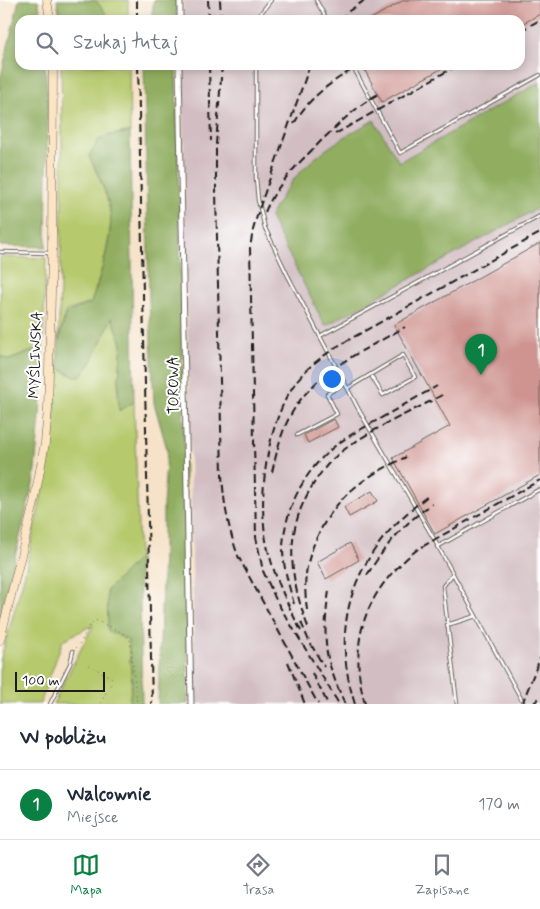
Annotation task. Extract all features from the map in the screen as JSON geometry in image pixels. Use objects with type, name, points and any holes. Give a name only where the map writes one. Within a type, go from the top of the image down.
[{"type":"street","points":[[47,0],[49,15]]},
{"type":"street","points":[[180,0],[180,15]]},
{"type":"street","name":"MYŚLIWSKA","points":[[0,640],[34,504],[45,443],[48,409],[52,253],[53,70]]},
{"type":"street","name":"TOROWA","points":[[179,70],[191,704]]},
{"type":"lane","points":[[260,15],[271,0]]},
{"type":"lane","points":[[316,0],[324,15]]},
{"type":"lane","points":[[256,70],[256,178],[259,209],[265,228],[283,267],[345,383],[524,704]]},
{"type":"lane","points":[[355,70],[400,153],[540,75]]},
{"type":"lane","points":[[320,336],[540,216]]},
{"type":"lane","points":[[0,252],[52,253]]},
{"type":"lane","points":[[348,388],[403,355],[415,377],[383,395],[372,377]]},
{"type":"lane","points":[[297,435],[337,414],[327,394],[345,383]]},
{"type":"lane","points":[[437,547],[540,489]]},
{"type":"lane","points":[[453,575],[443,586],[457,704]]},
{"type":"lane","points":[[447,625],[476,616]]},
{"type":"lane","points":[[50,704],[70,664],[73,651]]},
{"type":"path","points":[[73,651],[81,642],[90,624],[95,620],[130,638],[137,704]]},
{"type":"path","points":[[89,665],[114,679],[100,704]]},
{"type":"shaded area","points":[[184,0],[540,0],[540,704],[195,704],[182,70],[525,70],[525,15],[183,15]]},
{"type":"green space","points":[[19,0],[38,0],[41,15],[15,15]]},
{"type":"green space","points":[[57,0],[95,0],[106,15],[59,15]]},
{"type":"green space","points":[[95,0],[128,0],[128,15],[106,15]]},
{"type":"green space","points":[[154,0],[177,0],[176,15],[152,15]]},
{"type":"green space","points":[[15,17],[15,70],[45,70],[48,105],[46,247],[0,246],[0,80]]},
{"type":"green space","points":[[61,70],[129,70],[130,132],[109,135],[89,156],[101,183],[110,211],[110,232],[102,270],[91,303],[66,311],[58,341],[62,203]]},
{"type":"green space","points":[[144,70],[176,70],[188,704],[158,704],[163,505],[167,449],[154,403],[149,299]]},
{"type":"green space","points":[[540,82],[540,207],[325,326],[270,217],[290,184],[301,171],[341,139],[374,120],[399,162]]},
{"type":"green space","points":[[130,132],[134,402],[119,411],[118,389],[122,343],[112,318],[91,363],[81,376],[73,376],[58,368],[58,354],[59,340],[66,313],[91,303],[105,257],[110,232],[109,204],[89,156],[98,140],[109,135]]},
{"type":"green space","points":[[0,257],[46,258],[43,347],[9,360],[0,356]]},
{"type":"green space","points":[[112,317],[122,343],[118,389],[119,410],[134,402],[139,558],[107,590],[128,640],[132,681],[129,704],[53,704],[93,625],[63,640],[40,704],[0,704],[0,661],[24,577],[52,445],[58,368],[73,376],[91,363]]},
{"type":"green space","points":[[43,347],[40,417],[34,480],[0,618],[0,356],[9,360]]},
{"type":"green space","points":[[139,558],[142,704],[129,704],[132,681],[128,640],[108,631],[107,590]]},
{"type":"building","points":[[404,0],[540,0],[540,14],[525,22],[525,15],[378,15]]},
{"type":"building","points":[[365,70],[439,70],[382,102]]},
{"type":"building","points":[[540,243],[540,475],[435,534],[393,458],[450,426],[394,325]]},
{"type":"building","points":[[334,419],[338,427],[308,443],[304,435]]},
{"type":"building","points":[[372,491],[378,501],[349,517],[344,507]]},
{"type":"building","points":[[350,543],[359,560],[326,579],[317,562]]},
{"type":"railway","points":[[137,0],[137,15]]},
{"type":"railway","points":[[208,0],[209,15]]},
{"type":"railway","points":[[220,0],[221,15]]},
{"type":"railway","points":[[345,15],[365,0]]},
{"type":"railway","points":[[525,28],[540,20]]},
{"type":"railway","points":[[138,70],[152,704]]},
{"type":"railway","points":[[209,70],[211,141]]},
{"type":"railway","points":[[222,70],[216,144],[216,190],[222,475],[225,506],[238,556],[318,704]]},
{"type":"railway","points":[[308,70],[259,209],[250,248],[256,537],[263,571],[277,602],[339,704]]},
{"type":"railway","points":[[294,124],[314,97],[331,83],[352,70]]},
{"type":"railway","points":[[335,134],[449,70]]},
{"type":"railway","points":[[265,212],[276,192],[297,165],[348,116],[378,94]]},
{"type":"railway","points":[[301,631],[273,567],[263,516],[263,493],[270,445],[284,402],[294,385],[308,369],[336,347],[540,233]]},
{"type":"railway","points":[[272,472],[285,426],[303,397],[328,372],[405,327]]},
{"type":"railway","points":[[294,604],[284,562],[284,535],[296,496],[309,473],[332,448],[343,440],[437,386]]},
{"type":"railway","points":[[308,627],[297,592],[292,557],[296,523],[302,505],[311,488],[327,465],[358,440],[442,395]]},
{"type":"railway","points":[[307,610],[305,586],[307,569],[315,542],[325,522],[345,496],[359,484],[406,457]]},
{"type":"railway","points":[[365,704],[358,658],[360,637],[365,618],[385,581],[418,549],[540,480]]},
{"type":"railway","points":[[355,704],[347,673],[345,643],[347,614],[355,587],[367,562],[383,538],[404,516],[428,496]]},
{"type":"railway","points":[[367,575],[396,536],[412,519],[432,504]]},
{"type":"railway","points":[[329,591],[326,622],[327,653],[332,672],[345,704]]},
{"type":"railway","points":[[301,622],[309,641],[324,667]]},
{"type":"railway","points":[[522,704],[540,658]]},
{"type":"railway","points":[[288,662],[305,704]]},
{"type":"railway","points":[[312,673],[328,704]]},
{"type":"railway","points":[[533,704],[540,697]]},
{"type":"place","name":"Walcownie","points":[[481,375]]}]
